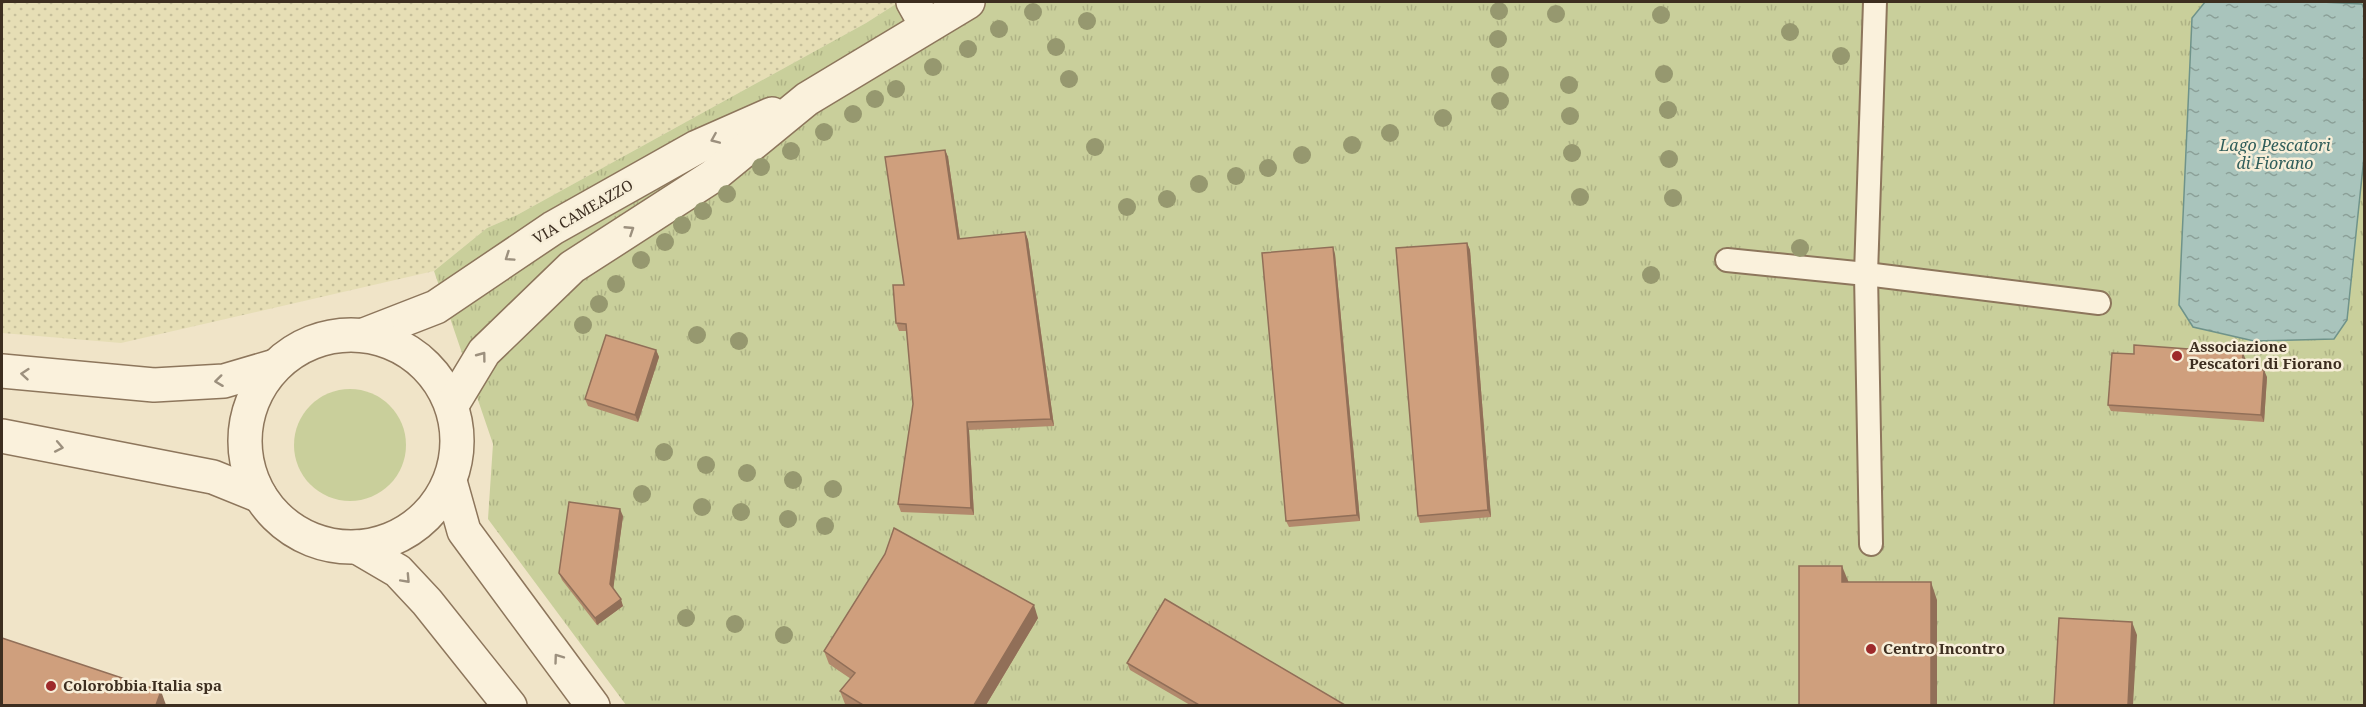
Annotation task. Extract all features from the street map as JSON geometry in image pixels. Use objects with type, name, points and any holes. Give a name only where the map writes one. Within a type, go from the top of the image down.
[{"type":"street","name":"VIA CAMEAZZO","points":[[452,405],[484,351],[572,267],[713,176],[807,99],[919,13],[968,2]]},
{"type":"street","name":"VIA CAMEAZZO","points":[[364,335],[436,307],[553,228],[697,147],[807,99]]},
{"type":"street","points":[[339,335],[364,335],[387,341],[408,351],[427,366],[441,385],[452,405],[457,424],[456,462],[450,481],[438,502],[403,534],[381,543],[357,547],[338,546],[301,535],[272,511],[260,496],[250,474],[246,452],[246,428],[251,405],[261,385],[275,366],[294,351],[316,341],[339,335]]},
{"type":"street","points":[[2,372],[154,385],[224,381],[275,366]]},
{"type":"street","points":[[2,436],[213,477],[260,496]]},
{"type":"street","points":[[450,481],[464,531],[593,705]]},
{"type":"street","points":[[357,547],[398,571],[427,602],[510,705]]},
{"type":"lane","points":[[1871,544],[1866,274],[1875,2]]},
{"type":"lane","points":[[1727,260],[1866,274],[2099,303]]},
{"type":"shaded area","points":[[2,2],[899,2],[866,23],[517,215],[487,228],[434,271],[121,343],[2,333]]},
{"type":"green space","points":[[899,2],[2364,2],[2364,705],[626,705],[488,519],[493,444],[434,271],[487,228],[517,215],[866,23]]},
{"type":"green space","points":[[350,389],[372,393],[390,405],[402,423],[406,445],[402,467],[390,485],[372,497],[350,501],[328,497],[310,485],[298,467],[294,445],[298,423],[310,405],[328,393]]},
{"type":"water","name":"Lago Pescatori di Fiorano","points":[[2205,2],[2321,2],[2362,4],[2364,9],[2364,157],[2347,320],[2334,339],[2254,341],[2193,327],[2179,305],[2192,18]]},
{"type":"building","points":[[945,150],[958,239],[1025,232],[1051,419],[967,422],[971,508],[898,504],[913,404],[906,324],[896,323],[893,285],[904,285],[885,157]]},
{"type":"building","points":[[1467,243],[1488,510],[1418,516],[1396,248]]},
{"type":"building","points":[[1333,247],[1357,515],[1286,521],[1262,253]]},
{"type":"building","points":[[606,335],[656,350],[635,415],[585,399]]},
{"type":"building","name":"Associazione Pescatori di Fiorano","points":[[2134,345],[2243,353],[2242,368],[2264,370],[2261,415],[2108,405],[2112,353],[2134,354]]},
{"type":"building","points":[[569,502],[620,509],[610,584],[621,599],[595,618],[559,573]]},
{"type":"building","points":[[894,528],[1034,605],[974,705],[863,705],[840,691],[855,673],[824,651],[885,554]]},
{"type":"building","name":"Centro Incontro","points":[[1799,566],[1842,566],[1842,582],[1931,582],[1931,705],[1799,705]]},
{"type":"building","points":[[1165,599],[1345,705],[1199,705],[1127,663]]},
{"type":"building","points":[[2059,618],[2132,622],[2128,705],[2054,705]]},
{"type":"building","name":"Colorobbia Italia spa","points":[[2,638],[161,691],[156,705],[2,705]]},
{"type":"place","name":"Associazione Pescatori di Fiorano","points":[[2177,356]]},
{"type":"place","name":"Centro Incontro","points":[[1871,649]]},
{"type":"place","name":"Colorobbia Italia spa","points":[[51,686]]}]
